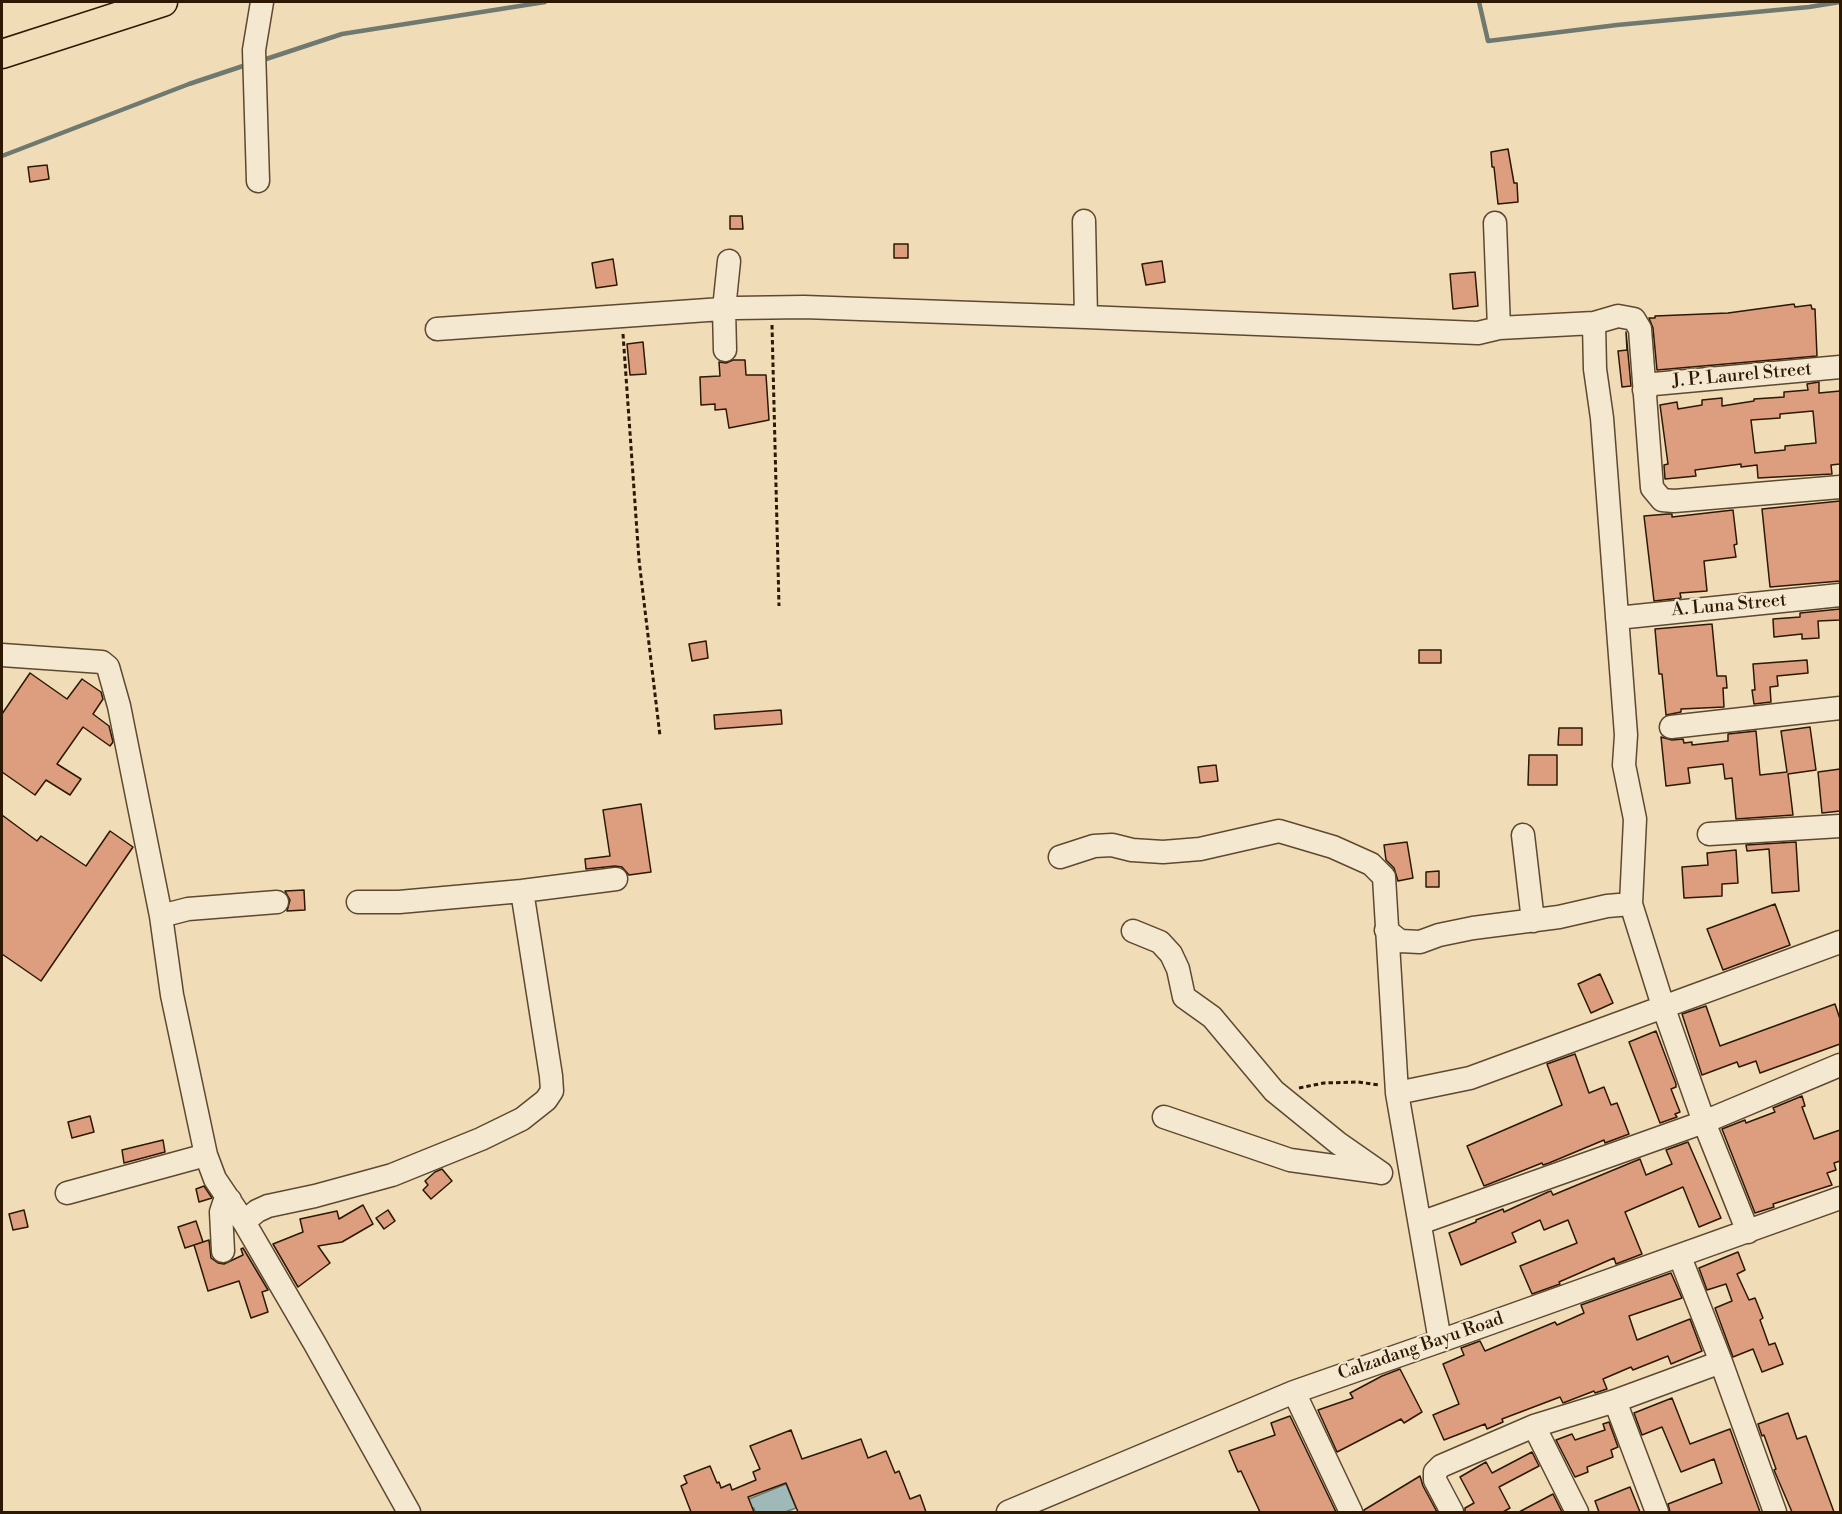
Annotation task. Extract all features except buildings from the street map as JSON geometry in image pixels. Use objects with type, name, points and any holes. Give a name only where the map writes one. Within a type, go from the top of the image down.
[{"type":"main road","points":[[2,54],[15,43],[163,2]]},
{"type":"street","points":[[258,182],[254,50],[262,2]]},
{"type":"street","points":[[1084,221],[1086,317]]},
{"type":"street","points":[[1495,223],[1499,328]]},
{"type":"street","points":[[725,350],[724,309],[729,261]]},
{"type":"street","points":[[437,329],[724,309],[804,307],[1478,333],[1499,328],[1594,323],[1618,316],[1627,317],[1637,322],[1640,335],[1652,488],[1662,500],[1674,501],[1840,487]]},
{"type":"street","points":[[1594,323],[1594,359],[1602,418],[1626,735],[1625,772],[1635,819],[1631,904],[1663,1006],[1704,1122],[1748,1232]]},
{"type":"street","name":"J. P. Laurel Street","points":[[1644,390],[1654,384],[1840,367]]},
{"type":"street","name":"A. Luna Street","points":[[1617,618],[1840,595]]},
{"type":"street","points":[[2,654],[102,662],[108,667],[119,706],[161,916],[172,995],[206,1155],[215,1179],[244,1222],[409,1512]]},
{"type":"street","points":[[1671,728],[1840,708]]},
{"type":"street","points":[[1709,834],[1840,826]]},
{"type":"street","points":[[1060,857],[1094,846],[1112,845],[1132,850],[1162,852],[1200,849],[1279,831],[1333,847],[1371,864],[1384,877],[1397,1093],[1440,1341]]},
{"type":"street","points":[[1522,835],[1533,921]]},
{"type":"street","points":[[358,902],[399,902],[522,891],[616,879]]},
{"type":"street","points":[[244,1222],[257,1211],[268,1206],[392,1175],[481,1139],[522,1119],[546,1100],[552,1091],[551,1076],[522,891]]},
{"type":"street","points":[[161,916],[188,909],[277,902]]},
{"type":"street","points":[[1386,930],[1400,941],[1420,942],[1439,935],[1473,928],[1533,921],[1607,906],[1631,904]]},
{"type":"street","points":[[1133,931],[1142,932],[1160,942],[1171,954],[1178,969],[1184,997],[1212,1017],[1274,1090],[1338,1143],[1381,1173]]},
{"type":"street","points":[[1397,1093],[1470,1078],[1840,942]]},
{"type":"street","points":[[1420,1223],[1704,1122],[1840,1065]]},
{"type":"street","points":[[1164,1118],[1290,1160],[1381,1173],[1414,1186]]},
{"type":"street","points":[[67,1193],[206,1155]]},
{"type":"street","name":"Calzadang Bayu Road","points":[[1008,1512],[1294,1392],[1680,1257],[1840,1198]]},
{"type":"street","points":[[223,1251],[220,1212],[224,1203],[230,1200]]},
{"type":"street","points":[[1680,1257],[1775,1512]]},
{"type":"street","points":[[1452,1512],[1435,1480],[1437,1469],[1534,1426],[1615,1401],[1721,1362]]},
{"type":"street","points":[[1294,1392],[1351,1512]]},
{"type":"street","points":[[1615,1401],[1657,1512]]},
{"type":"street","points":[[1534,1426],[1577,1512]]},
{"type":"path","points":[[771,308],[778,606]]},
{"type":"path","points":[[622,317],[639,560],[660,736]]},
{"type":"path","points":[[1274,1090],[1324,1083],[1358,1082],[1378,1085],[1397,1093]]},
{"type":"water","points":[[786,1484],[796,1508],[785,1512],[755,1512],[754,1508],[748,1510],[744,1501]]},
{"type":"waterway","points":[[260,61],[342,34],[545,2]]},
{"type":"waterway","points":[[1479,2],[1488,41],[1840,2]]},
{"type":"waterway","points":[[2,156],[189,84],[249,64]]}]
